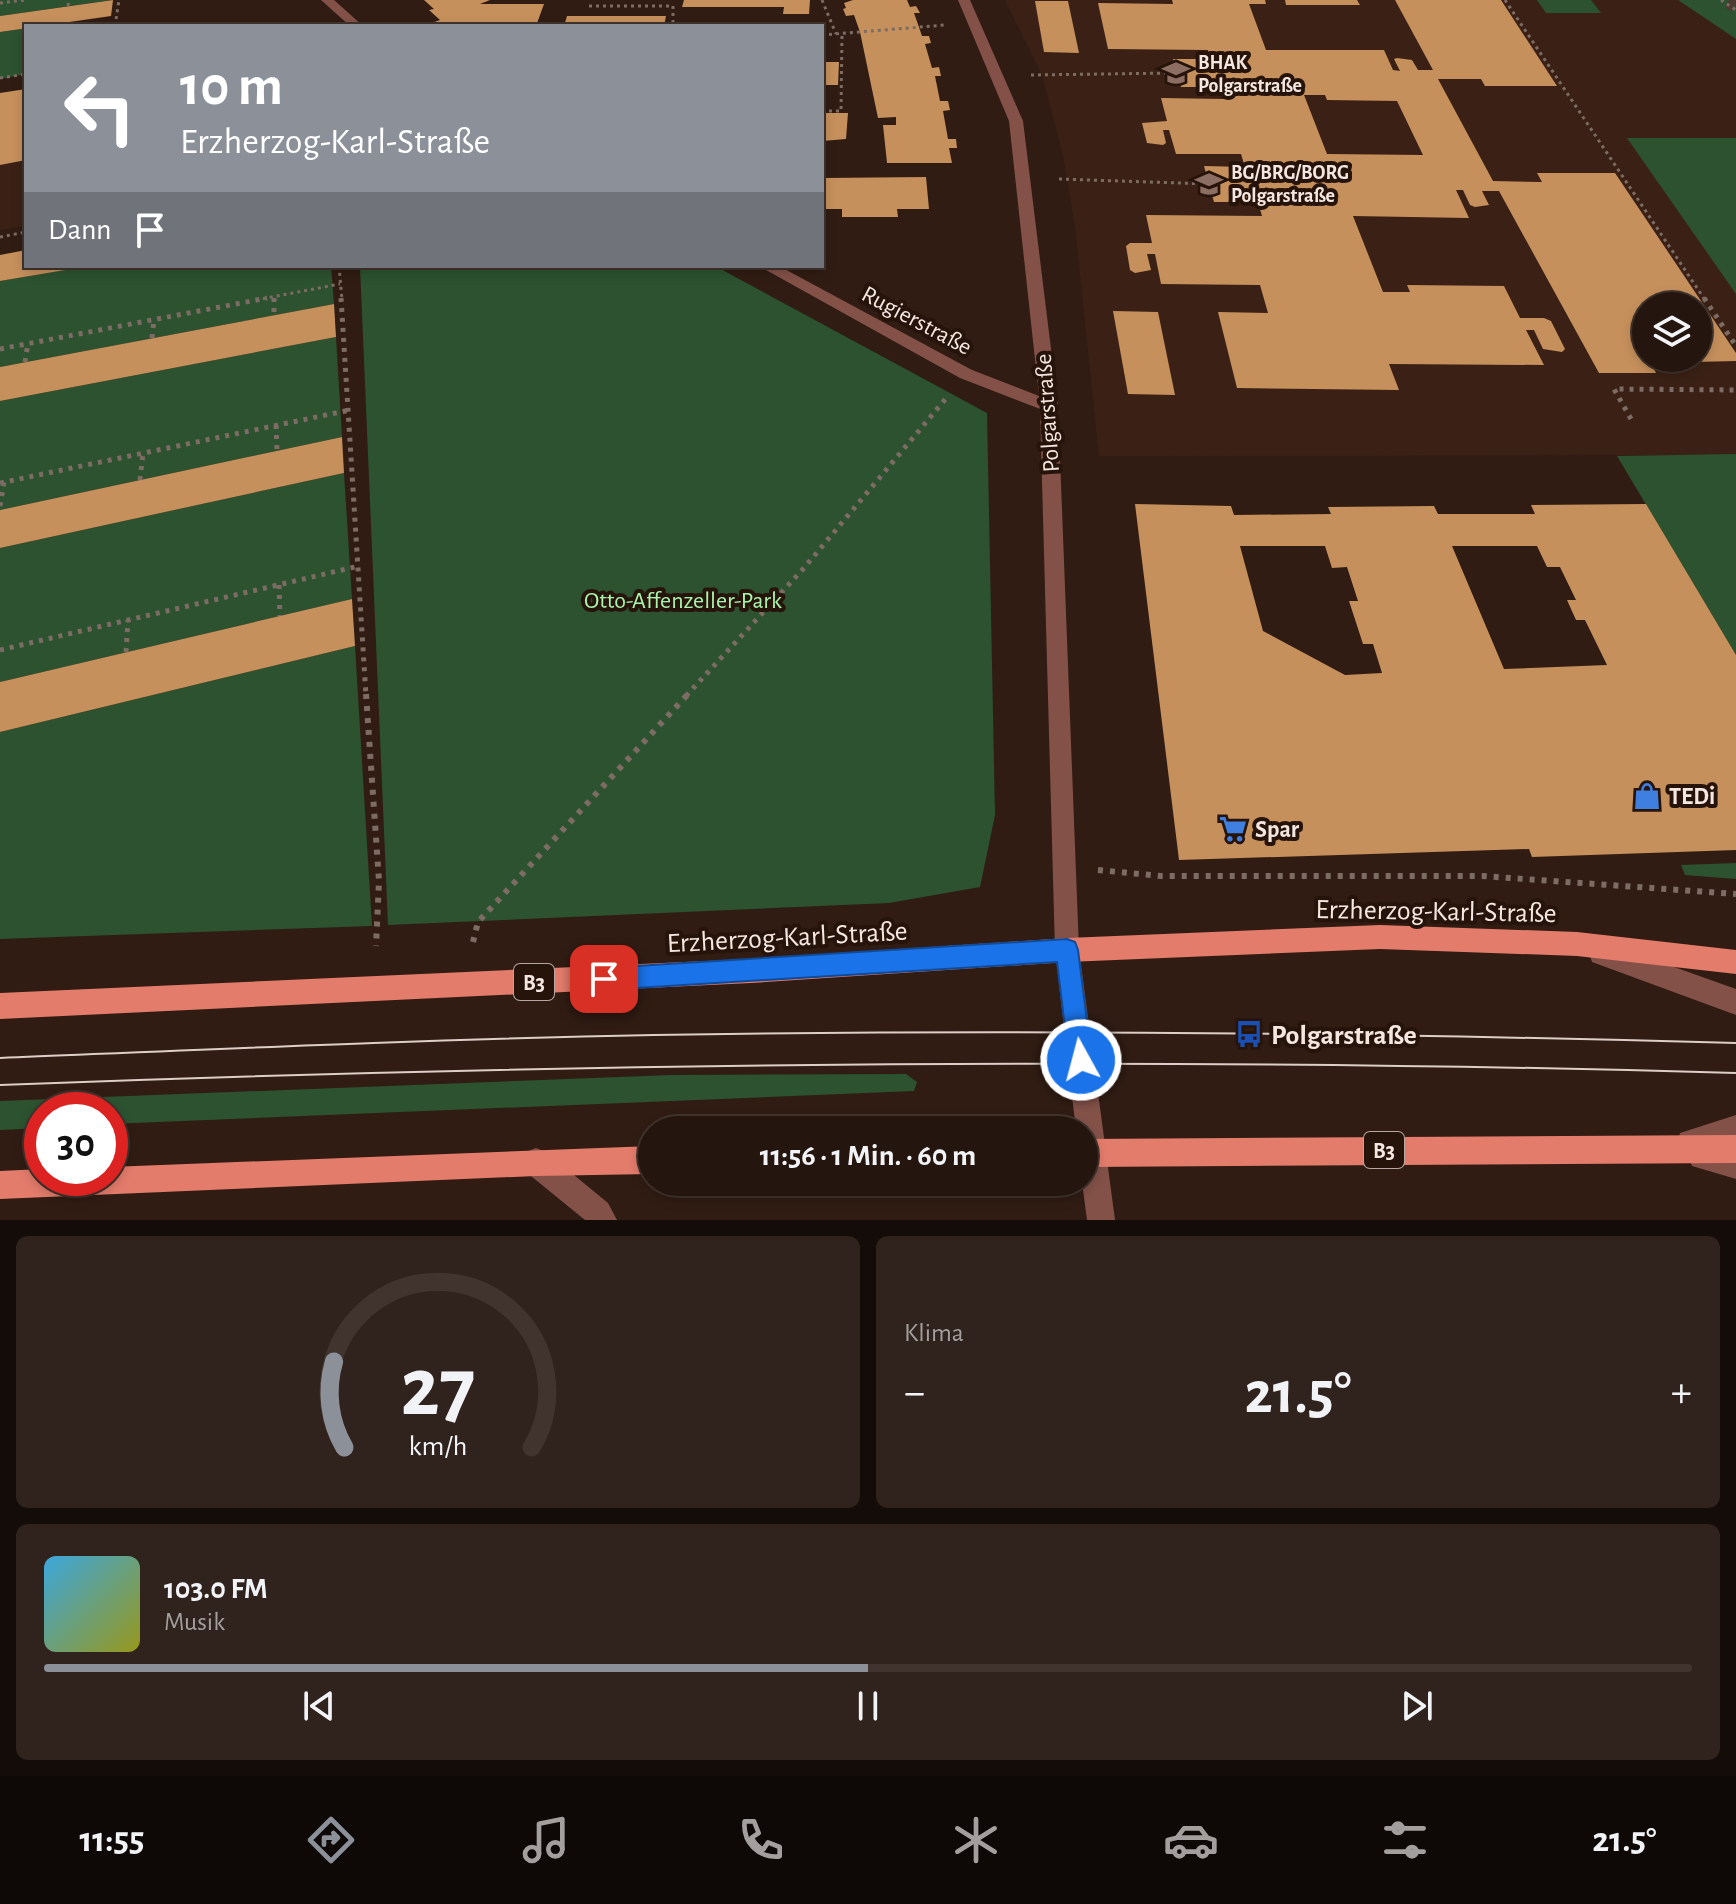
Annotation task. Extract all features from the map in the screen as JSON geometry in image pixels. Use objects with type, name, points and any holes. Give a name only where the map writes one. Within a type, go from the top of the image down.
[{"type":"main road","name":"Erzherzog-Karl-Straße","points":[[0,1006],[690,975],[1067,950],[1380,937],[1577,944],[1736,962]]},
{"type":"main road","name":"B3","points":[[1098,1153],[1736,1149]]},
{"type":"main road","points":[[0,1185],[638,1160]]},
{"type":"street","points":[[327,0],[355,24]]},
{"type":"street","name":"Polgarstraße","points":[[964,0],[1016,121],[1049,406],[1067,950],[1085,1116]]},
{"type":"street","name":"Rugierstraße","points":[[771,268],[966,374],[1049,406]]},
{"type":"street","name":"Erzherzog-Karl-Straße","points":[[1577,944],[1736,1002]]},
{"type":"street","points":[[1675,1148],[1736,1128]]},
{"type":"street","points":[[1675,1148],[1736,1165]]},
{"type":"street","points":[[536,1162],[603,1220]]},
{"type":"street","name":"Polgarstraße","points":[[1097,1196],[1101,1220]]},
{"type":"path","points":[[0,3],[25,0]]},
{"type":"path","points":[[68,6],[69,0]]},
{"type":"path","points":[[115,24],[119,0]]},
{"type":"path","points":[[822,0],[839,34],[841,111],[824,111]]},
{"type":"path","points":[[1505,0],[1736,346]]},
{"type":"path","points":[[1721,0],[1736,10]]},
{"type":"path","points":[[589,6],[673,6],[673,24]]},
{"type":"path","points":[[824,35],[945,25]]},
{"type":"path","points":[[1031,75],[1176,73]]},
{"type":"path","points":[[0,78],[24,74]]},
{"type":"path","points":[[1059,179],[1209,184]]},
{"type":"path","points":[[0,237],[24,232]]},
{"type":"path","points":[[339,268],[350,410],[371,809],[381,926],[376,946]]},
{"type":"path","points":[[0,349],[340,284]]},
{"type":"path","points":[[274,297],[274,315]]},
{"type":"path","points":[[152,338],[154,319]]},
{"type":"path","points":[[25,362],[28,343]]},
{"type":"path","points":[[1631,419],[1614,389],[1736,390]]},
{"type":"path","points":[[473,942],[478,922],[804,568],[951,392]]},
{"type":"path","points":[[0,506],[2,482],[350,410]]},
{"type":"path","points":[[276,425],[277,451]]},
{"type":"path","points":[[140,480],[143,453]]},
{"type":"path","points":[[0,650],[359,566]]},
{"type":"path","points":[[279,585],[280,616]]},
{"type":"path","points":[[126,652],[128,620]]},
{"type":"path","points":[[1106,871],[1161,876],[1482,876],[1736,894]]},
{"type":"shaded area","points":[[1005,0],[1678,0],[1736,39],[1736,455],[1099,456],[1075,226],[1063,155],[1042,75]]},
{"type":"shaded area","points":[[24,89],[24,226],[0,230],[0,93]]},
{"type":"green space","points":[[0,0],[112,0],[0,16]]},
{"type":"green space","points":[[1537,0],[1591,0],[1601,13],[1546,13]]},
{"type":"green space","points":[[1678,0],[1736,0],[1736,39]]},
{"type":"green space","points":[[24,28],[24,74],[0,79],[0,32]]},
{"type":"green space","points":[[1627,138],[1736,138],[1736,294]]},
{"type":"green space","points":[[75,268],[331,268],[334,304],[0,367],[0,281]]},
{"type":"green space","name":"Otto-Affenzeller-Park","points":[[360,268],[719,268],[987,413],[995,815],[980,887],[889,903],[388,925]]},
{"type":"green space","points":[[336,337],[342,437],[0,510],[0,401]]},
{"type":"green space","points":[[1736,454],[1736,655],[1617,456]]},
{"type":"green space","points":[[344,473],[352,599],[0,682],[0,548]]},
{"type":"green space","points":[[355,646],[372,926],[0,939],[0,732]]},
{"type":"green space","points":[[1736,863],[1736,879],[1685,875],[1681,865]]},
{"type":"green space","points":[[906,1074],[917,1082],[914,1091],[128,1123],[128,1096],[671,1075]]},
{"type":"green space","points":[[24,1100],[24,1129],[0,1130],[0,1101]]},
{"type":"building","points":[[113,0],[111,16],[56,24],[24,24],[24,29],[0,32],[0,16]]},
{"type":"building","points":[[424,0],[544,4],[537,24],[429,24],[440,20],[429,10],[434,9]]},
{"type":"building","points":[[684,0],[810,0],[809,14],[783,14],[784,7],[682,7]]},
{"type":"building","points":[[853,0],[907,0],[910,7],[916,6],[920,13],[914,13],[922,36],[929,36],[931,43],[925,44],[932,68],[939,67],[941,76],[935,76],[940,101],[948,101],[950,110],[943,111],[948,139],[956,139],[957,148],[949,148],[952,163],[887,163],[883,125],[896,125],[896,117],[878,118],[860,32],[854,15],[846,16],[843,9],[846,8],[844,3]]},
{"type":"building","points":[[1265,0],[1266,4],[1249,4],[1266,50],[1384,50],[1393,70],[1400,71],[1394,59],[1412,60],[1418,70],[1433,70],[1395,0],[1501,0],[1557,86],[1485,86],[1481,79],[1438,79],[1493,181],[1542,182],[1537,173],[1615,173],[1695,292],[1632,292],[1632,372],[1656,373],[1599,373],[1499,191],[1482,191],[1489,205],[1475,207],[1470,205],[1463,190],[1456,190],[1469,218],[1353,216],[1383,292],[1410,292],[1407,285],[1504,286],[1520,318],[1551,321],[1565,349],[1562,352],[1543,349],[1534,330],[1526,330],[1544,365],[1389,364],[1399,390],[1237,388],[1218,312],[1268,313],[1260,285],[1161,284],[1155,254],[1147,254],[1151,270],[1135,273],[1130,270],[1126,246],[1130,243],[1152,243],[1146,215],[1262,216],[1258,202],[1214,202],[1204,166],[1245,167],[1241,154],[1176,154],[1169,130],[1163,130],[1166,143],[1163,145],[1147,143],[1142,123],[1167,121],[1161,98],[1224,99],[1221,87],[1181,87],[1176,73],[1173,59],[1211,59],[1208,50],[1108,49],[1098,3]],"holes":[[[1304,95],[1325,95],[1327,100],[1397,101],[1423,155],[1327,154]]]},
{"type":"building","points":[[1285,0],[1357,0],[1360,5],[1286,5]]},
{"type":"building","points":[[1035,1],[1068,1],[1079,53],[1044,52]]},
{"type":"building","points":[[567,16],[666,16],[664,24],[565,24]]},
{"type":"building","points":[[824,62],[839,62],[838,85],[824,85]]},
{"type":"building","points":[[24,89],[24,160],[0,165],[0,93]]},
{"type":"building","points":[[824,113],[848,113],[846,139],[824,141]]},
{"type":"building","points":[[926,177],[929,209],[897,209],[898,217],[842,217],[842,209],[824,209],[824,178]]},
{"type":"building","points":[[24,250],[24,268],[77,268],[0,281],[0,255]]},
{"type":"building","points":[[334,304],[336,337],[0,401],[0,367]]},
{"type":"building","points":[[1113,311],[1158,312],[1175,395],[1128,394]]},
{"type":"building","points":[[1712,317],[1736,353],[1736,361],[1712,362]]},
{"type":"building","points":[[342,437],[344,473],[0,548],[0,510]]},
{"type":"building","points":[[1135,504],[1231,506],[1234,515],[1331,514],[1328,507],[1434,506],[1438,514],[1535,514],[1531,505],[1646,504],[1736,655],[1736,850],[1532,857],[1529,849],[1179,860]],"holes":[[[1240,546],[1325,546],[1332,568],[1347,567],[1358,601],[1349,601],[1363,644],[1373,644],[1382,673],[1345,675],[1263,631]],[[1452,546],[1537,546],[1547,567],[1560,567],[1576,600],[1567,600],[1576,620],[1585,620],[1607,665],[1504,669]]]},
{"type":"building","points":[[352,599],[355,646],[0,732],[0,682]]},
{"type":"tunnel","points":[[1729,0],[1736,4]]},
{"type":"tram line","points":[[0,1058],[490,1039],[789,1033],[1195,1033],[1736,1043]]},
{"type":"tram line","points":[[0,1085],[434,1071],[868,1064],[1302,1065],[1736,1073]]},
{"type":"place","name":"BHAK Polgarstraße","points":[[1176,73]]},
{"type":"place","name":"BG/BRG/BORG Polgarstraße","points":[[1209,184]]},
{"type":"place","name":"TEDi","points":[[1647,796]]},
{"type":"place","name":"Spar","points":[[1233,829]]},
{"type":"place","name":"Polgarstraße","points":[[1249,1034]]},
{"type":"route","points":[[604,979],[1067,950],[1081,1060]]}]
